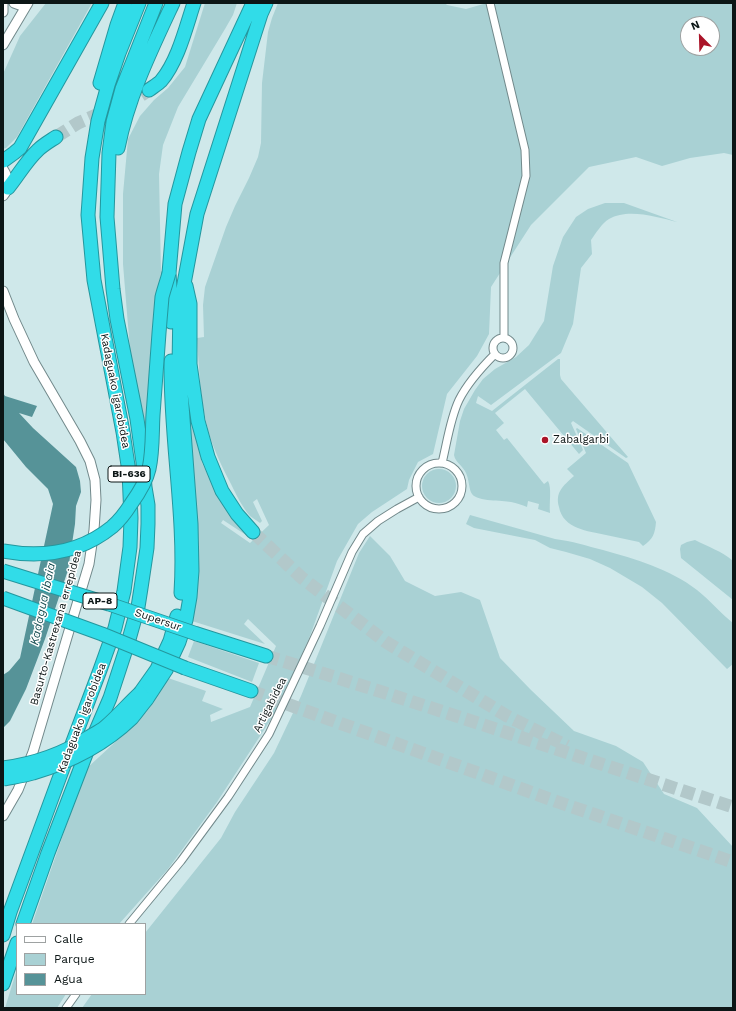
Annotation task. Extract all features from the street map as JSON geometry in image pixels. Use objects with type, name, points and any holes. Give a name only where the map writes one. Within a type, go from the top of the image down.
[{"type":"highway","points":[[3,161],[20,148],[102,3]]},
{"type":"highway","points":[[88,215],[82,190],[89,124],[117,25],[125,3]]},
{"type":"highway","name":"Kadaguako igarobidea","points":[[3,935],[60,776],[116,628],[127,571],[131,518],[129,472],[124,432],[94,280],[88,215],[92,158],[98,121],[119,53],[139,3]]},
{"type":"highway","name":"Kadaguako igarobidea","points":[[24,923],[48,853],[86,754],[110,698],[128,643],[142,588],[147,548],[148,505],[137,419],[112,289],[106,217],[109,153],[113,122],[122,89],[156,3]]},
{"type":"highway","points":[[107,186],[116,159],[126,114],[136,84],[173,3]]},
{"type":"highway","points":[[149,90],[161,82],[170,68],[182,40],[194,3]]},
{"type":"highway","points":[[186,524],[171,385],[171,303],[169,273],[175,204],[199,119],[253,3]]},
{"type":"highway","points":[[3,779],[32,774],[83,754],[102,742],[132,718],[170,641],[177,617],[181,595],[186,524],[179,366],[180,304],[197,214],[261,14],[266,3]]},
{"type":"highway","points":[[5,192],[37,150],[56,137]]},
{"type":"highway","points":[[3,551],[29,554],[48,554],[63,551],[92,540],[112,526],[126,512],[137,496],[149,469],[162,296],[169,273]]},
{"type":"highway","points":[[185,278],[190,304],[190,364],[198,421],[208,457],[222,491],[236,514],[254,532]]},
{"type":"highway","name":"Supersur","points":[[3,571],[266,656]]},
{"type":"highway","points":[[3,598],[102,634],[185,668],[251,691]]},
{"type":"highway","points":[[3,604],[25,607]]},
{"type":"highway","points":[[3,768],[23,765],[61,753],[103,728],[144,696]]},
{"type":"highway","points":[[3,984],[16,946]]},
{"type":"street","points":[[3,3],[3,12]]},
{"type":"street","points":[[3,45],[26,5],[14,3]]},
{"type":"street","points":[[490,3],[525,150],[526,169],[526,176],[504,263],[504,338]]},
{"type":"street","points":[[3,170],[7,176],[8,182],[5,192]]},
{"type":"street","name":"Basurto-Kastrexana errepidea","points":[[3,291],[34,362],[90,461],[95,480],[96,500],[94,530],[89,564],[33,752],[18,790],[3,816]]},
{"type":"street","points":[[501,338],[509,340],[512,344],[513,350],[510,356],[504,358],[495,354],[493,348],[495,342],[501,338]]},
{"type":"street","points":[[442,463],[458,401],[480,368],[495,354]]},
{"type":"street","points":[[435,463],[442,463],[450,465],[456,470],[460,476],[462,491],[459,498],[451,506],[438,509],[424,503],[419,497],[417,483],[419,476],[428,466],[435,463]]},
{"type":"street","name":"Artigabidea","points":[[130,923],[180,861],[223,804],[268,734],[320,626],[352,552],[363,534],[378,521],[419,497]]},
{"type":"street","points":[[66,1008],[75,995]]},
{"type":"green space","points":[[46,3],[92,3],[17,137],[3,149],[3,74],[20,36]]},
{"type":"green space","points":[[205,3],[237,3],[233,15],[178,107],[163,145],[159,174],[161,273],[150,359],[146,432],[130,350],[123,264],[123,194],[128,139],[140,116],[154,100],[168,88],[185,67]]},
{"type":"green space","points":[[278,3],[445,3],[447,5],[466,9],[487,3],[733,3],[733,155],[724,153],[690,158],[662,166],[636,157],[589,167],[531,225],[491,287],[489,334],[477,356],[447,394],[433,454],[418,462],[409,480],[407,489],[372,512],[358,524],[337,561],[310,636],[279,707],[217,802],[168,869],[120,923],[32,923],[86,769],[138,721],[168,678],[206,691],[202,701],[223,709],[210,715],[211,722],[250,707],[276,646],[248,619],[244,624],[265,644],[192,621],[199,547],[187,398],[202,463],[220,499],[249,537],[223,520],[221,523],[250,543],[269,525],[257,499],[253,502],[262,521],[260,523],[250,516],[244,509],[212,444],[203,407],[197,338],[204,337],[203,305],[205,287],[226,227],[258,157],[261,143],[262,83],[268,32]]},
{"type":"green space","points":[[605,203],[624,203],[677,222],[643,214],[625,214],[609,219],[604,223],[591,240],[592,254],[581,268],[573,324],[561,353],[491,405],[478,396],[476,403],[492,411],[558,359],[560,359],[561,379],[628,457],[626,458],[573,421],[571,423],[583,450],[579,454],[525,389],[495,413],[504,423],[496,430],[504,440],[507,438],[544,484],[548,481],[550,492],[550,513],[538,509],[539,504],[528,501],[527,507],[513,502],[485,500],[475,497],[471,492],[466,473],[454,455],[460,421],[464,409],[483,379],[495,369],[516,357],[529,345],[544,321],[553,266],[563,237],[576,217],[588,209]]},
{"type":"green space","points":[[577,428],[628,463],[656,522],[653,536],[643,546],[639,542],[577,528],[566,520],[561,514],[558,502],[559,493],[563,486],[574,476],[567,469],[586,453],[576,429]]},
{"type":"green space","points":[[436,469],[442,469],[446,470],[453,476],[456,486],[455,493],[449,500],[442,503],[436,503],[432,502],[425,496],[422,489],[422,483],[423,479],[429,472]]},
{"type":"green space","points":[[470,515],[555,539],[627,557],[664,570],[675,576],[697,590],[733,623],[733,664],[727,669],[662,603],[642,587],[610,568],[590,559],[550,548],[535,540],[474,528],[466,524]]},
{"type":"green space","points":[[370,536],[390,556],[405,581],[435,596],[461,592],[480,600],[500,658],[531,690],[574,731],[616,746],[643,762],[664,794],[697,808],[733,847],[733,1008],[82,1008],[91,995],[146,995],[146,932],[221,838],[235,812],[274,753],[301,696],[359,553]]},
{"type":"green space","points":[[695,540],[720,552],[733,561],[733,600],[681,558],[681,545]]},
{"type":"green space","points":[[194,641],[259,663],[252,682],[188,657]]},
{"type":"green space","points":[[16,972],[16,995],[65,995],[57,1008],[5,1008]]},
{"type":"water","name":"Kadagua ibaia","points":[[3,393],[5,396],[37,406],[32,417],[19,413],[33,428],[76,467],[81,492],[76,506],[75,524],[68,570],[45,639],[26,689],[10,721],[3,728],[3,675],[9,671],[20,658],[53,504],[48,489],[26,467],[3,439]]},
{"type":"tunnel","points":[[56,137],[78,123],[140,96],[149,90]]},
{"type":"tunnel","points":[[253,532],[302,578],[386,642],[507,716],[567,746]]},
{"type":"tunnel","points":[[266,656],[442,711],[733,807]]},
{"type":"tunnel","points":[[251,691],[558,802],[733,862]]},
{"type":"place","name":"Zabalgarbi","points":[[545,440]]}]
